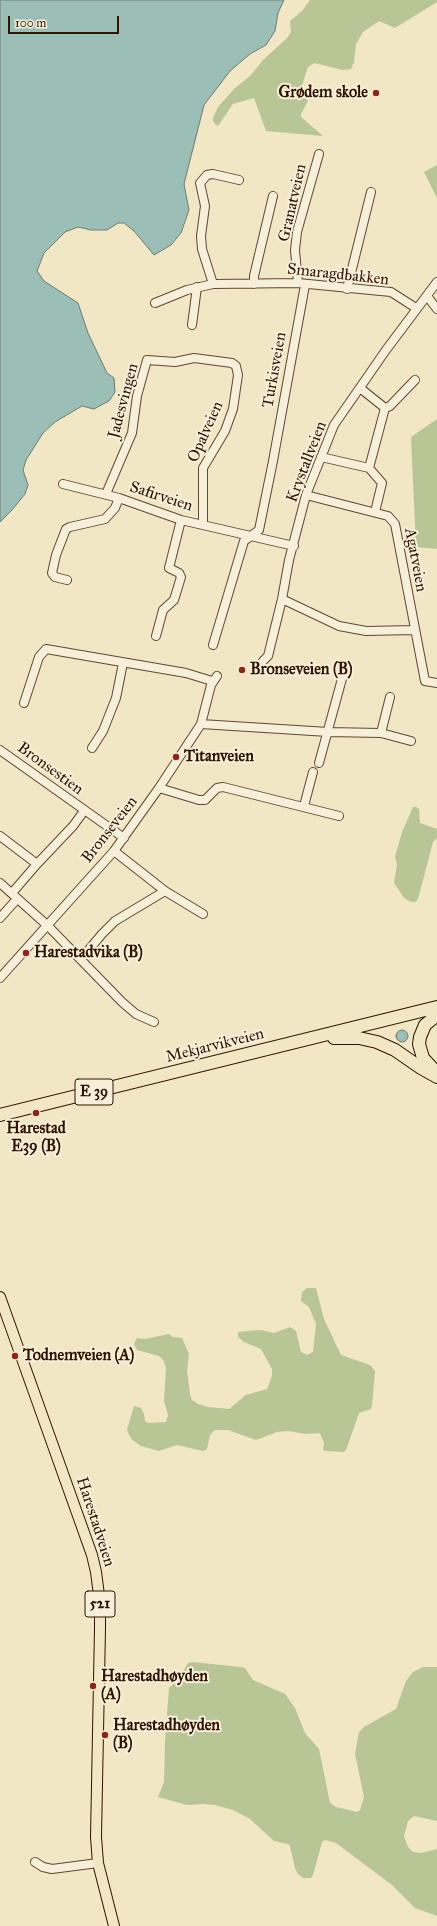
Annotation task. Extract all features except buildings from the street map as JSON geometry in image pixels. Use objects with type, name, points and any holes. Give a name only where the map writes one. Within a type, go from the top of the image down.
[{"type":"highway","name":"Mekjarvikveien","points":[[0,1115],[437,1007]]},
{"type":"highway","points":[[437,1015],[425,1024],[419,1044],[423,1058],[437,1073]]},
{"type":"highway","name":"E 39","points":[[303,1040],[348,1037],[369,1040],[395,1050],[421,1068],[437,1076]]},
{"type":"main road","name":"Harestadveien","points":[[0,1297],[92,1555],[96,1572],[100,1603],[96,1812],[98,1863],[114,1926]]},
{"type":"street","name":"Granatveien","points":[[302,284],[296,250],[297,232],[319,154]]},
{"type":"street","points":[[213,284],[202,249],[201,236],[205,206],[200,183],[207,175],[212,174],[239,180]]},
{"type":"street","points":[[347,288],[371,192]]},
{"type":"street","points":[[254,284],[254,276],[273,196]]},
{"type":"street","name":"Krystallveien","points":[[263,661],[268,656],[306,494],[334,425],[416,308],[437,282]]},
{"type":"street","name":"Smaragdbakken","points":[[155,303],[197,287],[213,284],[302,284],[391,292],[416,308]]},
{"type":"street","name":"Turkisveien","points":[[250,536],[258,530],[273,461],[302,284]]},
{"type":"street","points":[[192,325],[197,287]]},
{"type":"street","points":[[427,296],[437,309]]},
{"type":"street","name":"Jadesvingen","points":[[106,494],[132,433],[137,396],[147,360],[174,362],[194,358],[232,363],[236,366],[238,376]]},
{"type":"street","name":"Opalveien","points":[[202,525],[203,468],[225,431],[233,410],[238,376]]},
{"type":"street","points":[[385,408],[390,406],[415,380]]},
{"type":"street","points":[[360,388],[385,408]]},
{"type":"street","points":[[369,468],[385,408]]},
{"type":"street","points":[[321,457],[369,468],[382,483],[374,512]]},
{"type":"street","name":"Safirveien","points":[[63,484],[106,494],[181,520],[294,546]]},
{"type":"street","name":"Agatveien","points":[[306,494],[388,516],[395,524],[414,630],[425,681],[437,683]]},
{"type":"street","points":[[67,580],[55,577],[52,573],[56,555],[66,529],[105,519],[115,508],[119,498]]},
{"type":"street","points":[[156,636],[164,610],[174,600],[181,577],[180,572],[169,568],[181,520]]},
{"type":"street","points":[[213,645],[244,540],[250,536]]},
{"type":"street","points":[[282,599],[339,626],[366,631],[414,630]]},
{"type":"street","name":"Bronseveien","points":[[0,978],[48,926],[124,838],[201,724],[215,679],[46,649],[39,657],[24,703]]},
{"type":"street","points":[[92,748],[103,731],[116,698],[123,663]]},
{"type":"street","points":[[320,763],[344,676]]},
{"type":"street","points":[[381,733],[390,697]]},
{"type":"street","points":[[201,724],[328,732],[381,733],[411,741]]},
{"type":"street","name":"Bronsestien","points":[[0,750],[124,838]]},
{"type":"street","points":[[304,806],[313,772]]},
{"type":"street","points":[[159,788],[199,800],[205,800],[217,788],[223,787],[304,806],[339,816]]},
{"type":"street","name":"Bronsestien","points":[[0,918],[36,864],[73,826],[84,811]]},
{"type":"street","points":[[0,836],[36,864]]},
{"type":"street","points":[[114,850],[165,891],[203,914]]},
{"type":"street","points":[[0,883],[48,926],[129,1008],[154,1022]]},
{"type":"street","points":[[81,959],[115,920],[165,891]]},
{"type":"street","points":[[35,1862],[43,1867],[52,1869],[98,1863]]},
{"type":"green space","points":[[310,0],[437,0],[437,2],[395,28],[379,21],[363,32],[356,44],[354,62],[351,69],[343,70],[314,63],[308,67],[301,88],[308,101],[301,114],[301,117],[323,136],[266,131],[254,98],[233,104],[218,126],[215,124],[213,118],[218,107],[234,89],[251,75],[263,60],[287,38],[291,32],[290,21],[302,11]]},
{"type":"green space","points":[[437,165],[437,198],[424,172]]},
{"type":"green space","points":[[437,419],[437,549],[416,547],[411,437]]},
{"type":"green space","points":[[413,807],[419,809],[420,823],[437,829],[437,838],[433,842],[418,899],[415,902],[405,899],[394,883],[397,865],[395,857],[402,832]]},
{"type":"green space","points":[[307,1288],[316,1288],[324,1319],[341,1355],[370,1365],[375,1371],[371,1409],[359,1413],[346,1450],[343,1452],[323,1450],[324,1443],[320,1433],[306,1434],[288,1431],[277,1432],[256,1440],[228,1430],[215,1430],[210,1435],[207,1449],[203,1451],[177,1445],[159,1451],[141,1446],[131,1439],[127,1430],[134,1406],[141,1408],[145,1421],[148,1423],[166,1422],[168,1415],[164,1401],[166,1368],[164,1361],[159,1356],[137,1350],[134,1344],[137,1338],[145,1339],[169,1334],[173,1337],[182,1338],[189,1354],[187,1371],[192,1400],[198,1404],[208,1407],[229,1409],[246,1395],[267,1389],[272,1376],[272,1369],[261,1349],[244,1342],[238,1337],[238,1332],[260,1330],[274,1333],[290,1327],[296,1331],[301,1352],[307,1355],[313,1352],[316,1324],[309,1307],[301,1301],[302,1292]]},
{"type":"green space","points":[[192,1662],[245,1668],[253,1680],[285,1694],[295,1708],[305,1733],[319,1749],[330,1803],[336,1807],[357,1812],[360,1810],[364,1797],[355,1754],[359,1732],[364,1727],[396,1709],[406,1681],[413,1672],[423,1667],[437,1667],[437,1821],[414,1816],[408,1821],[404,1836],[408,1847],[413,1852],[421,1853],[437,1849],[437,1916],[415,1908],[392,1885],[336,1843],[325,1840],[322,1842],[313,1875],[311,1878],[303,1878],[298,1874],[295,1868],[290,1846],[288,1844],[274,1841],[250,1819],[233,1810],[215,1805],[187,1805],[158,1797],[164,1782],[169,1688],[179,1678],[188,1663]]},
{"type":"water","points":[[0,0],[284,0],[278,13],[275,31],[266,45],[250,54],[230,71],[204,105],[184,184],[189,210],[181,233],[171,245],[154,255],[134,231],[124,223],[118,223],[107,230],[91,230],[78,227],[65,232],[44,253],[37,271],[44,281],[78,303],[88,333],[107,373],[114,378],[115,392],[109,401],[94,409],[82,406],[55,422],[43,433],[26,460],[23,470],[28,485],[25,494],[0,522]]},
{"type":"water","points":[[400,1030],[404,1030],[408,1036],[404,1042],[400,1042],[396,1038],[396,1034]]},
{"type":"place","name":"Grødem skole","points":[[376,93]]},
{"type":"place","name":"Bronseveien (B)","points":[[242,670]]},
{"type":"place","name":"Titanveien","points":[[176,757]]},
{"type":"place","name":"Harestadvika (B)","points":[[26,953]]},
{"type":"place","name":"Harestad E39 (B)","points":[[36,1113]]},
{"type":"place","name":"Todnemveien (A)","points":[[15,1356]]},
{"type":"place","name":"Harestadhøyden (A)","points":[[93,1686]]},
{"type":"place","name":"Harestadhøyden (B)","points":[[105,1735]]}]
